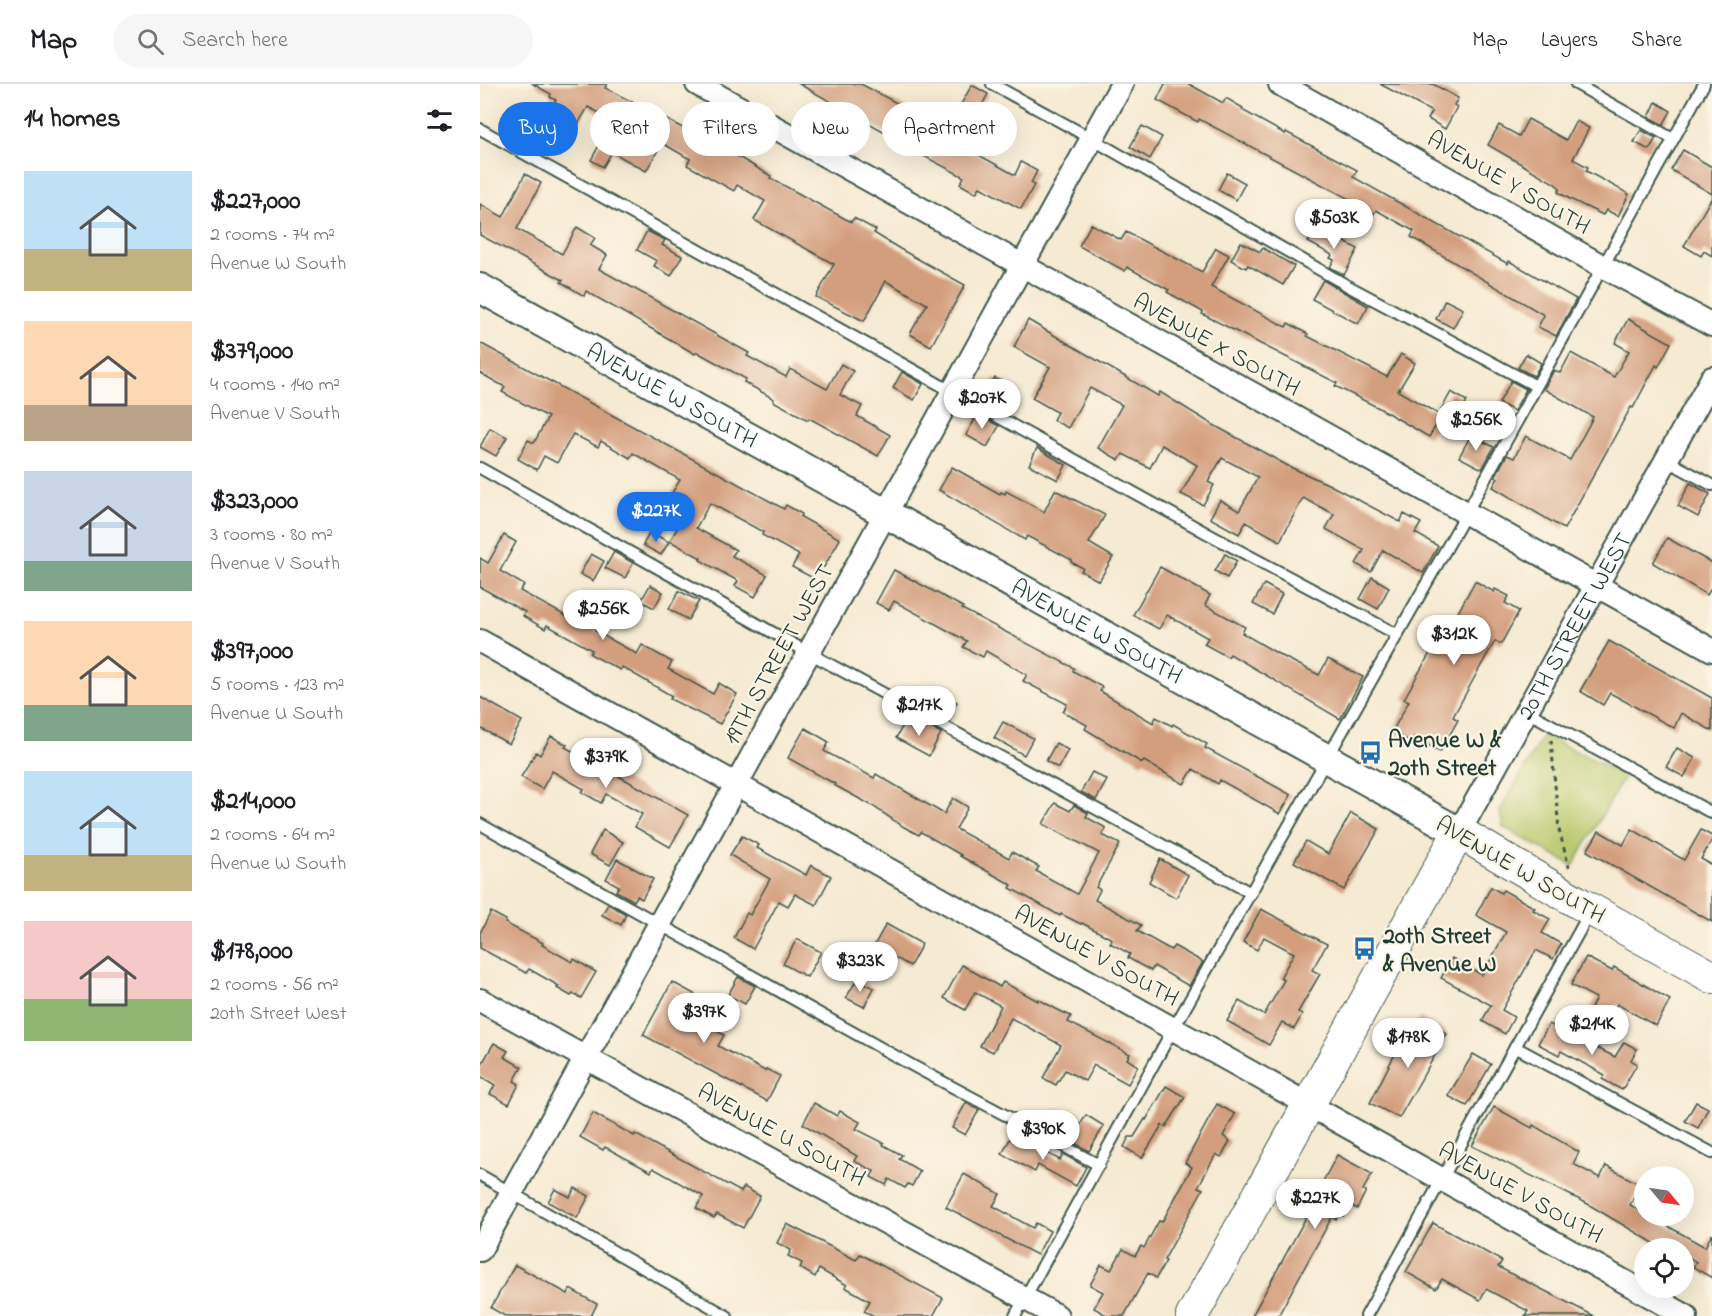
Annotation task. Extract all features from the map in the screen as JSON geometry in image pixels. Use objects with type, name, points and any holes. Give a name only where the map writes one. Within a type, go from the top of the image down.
[{"type":"main road","name":"AVENUE W SOUTH","points":[[1459,832],[1712,977]]},
{"type":"main road","name":"20TH STREET WEST","points":[[1192,1316],[1459,832]]},
{"type":"street","name":"AVENUE X SOUTH","points":[[697,84],[1712,650]]},
{"type":"street","name":"19TH STREET WEST","points":[[480,1250],[1122,84]]},
{"type":"street","name":"AVENUE Y SOUTH","points":[[1280,84],[1602,266],[1712,325]]},
{"type":"street","name":"AVENUE W SOUTH","points":[[480,288],[1459,832]]},
{"type":"street","name":"20TH STREET WEST","points":[[1459,832],[1712,378]]},
{"type":"street","name":"AVENUE V SOUTH","points":[[480,641],[1686,1316]]},
{"type":"street","name":"AVENUE U SOUTH","points":[[480,1000],[586,1058],[1020,1307],[1057,1316]]},
{"type":"lane","points":[[992,84],[1348,286],[1536,386]]},
{"type":"lane","points":[[1576,84],[1673,139]]},
{"type":"lane","points":[[1020,1307],[1174,1029],[1467,512],[1704,84]]},
{"type":"lane","points":[[480,129],[1210,535],[1398,635]]},
{"type":"lane","points":[[1666,460],[1712,485]]},
{"type":"lane","points":[[480,468],[809,653],[1251,893]]},
{"type":"lane","points":[[1526,711],[1712,813]]},
{"type":"lane","points":[[480,824],[915,1067],[1099,1165]]},
{"type":"lane","points":[[1369,1315],[1441,1178],[1592,910]]},
{"type":"lane","points":[[1515,1047],[1712,1154]]},
{"type":"lane","points":[[480,1175],[727,1316]]},
{"type":"path","points":[[1549,723],[1559,830],[1569,867]]},
{"type":"green space","points":[[1543,735],[1625,775],[1573,866],[1503,827],[1500,811]]},
{"type":"building","points":[[533,84],[607,84],[605,88],[632,102],[590,102],[590,108],[588,107],[578,124],[578,102],[555,102],[556,100],[550,97],[551,94]]},
{"type":"building","points":[[799,84],[861,84],[895,102],[882,102],[882,130],[870,124],[870,102],[831,102]]},
{"type":"building","points":[[1165,84],[1189,84],[1223,103],[1226,98],[1243,108],[1242,110],[1285,134],[1286,132],[1357,170],[1353,177],[1508,264],[1509,261],[1576,299],[1556,336],[1538,327],[1544,315],[1411,237],[1414,231],[1376,210],[1370,221],[1348,210],[1353,201],[1199,119],[1198,122],[1157,100]]},
{"type":"building","points":[[1380,84],[1433,84],[1458,98],[1454,105],[1457,107],[1445,129],[1428,119],[1432,112]]},
{"type":"building","points":[[972,85],[988,94],[984,102],[962,102]]},
{"type":"building","points":[[1656,102],[1671,111],[1663,125],[1649,117]]},
{"type":"building","points":[[1528,119],[1566,140],[1576,121],[1589,128],[1573,159],[1588,167],[1586,171],[1629,194],[1618,216],[1606,210],[1603,215],[1570,199],[1558,192],[1560,188],[1554,183],[1488,145],[1499,125],[1519,136]]},
{"type":"building","points":[[670,122],[682,128],[682,154],[670,148]]},
{"type":"building","points":[[1142,126],[1162,137],[1150,159],[1130,147]]},
{"type":"building","points":[[1641,130],[1656,138],[1649,150],[1634,142]]},
{"type":"building","points":[[1683,150],[1712,167],[1712,194],[1671,170]]},
{"type":"building","points":[[593,156],[610,156],[603,167],[591,160]]},
{"type":"building","points":[[619,156],[655,156],[646,171]]},
{"type":"building","points":[[685,156],[737,156],[771,176],[770,178],[851,222],[854,218],[876,230],[874,233],[965,285],[931,346],[910,334],[927,304],[886,281],[864,321],[816,297],[834,264],[754,220],[765,201],[737,185],[734,191],[687,165],[690,159]]},
{"type":"building","points":[[924,156],[980,156],[1015,175],[1021,162],[1037,171],[1031,183],[1034,185],[1021,209],[980,187],[976,193],[960,184],[964,177]]},
{"type":"building","points":[[1227,173],[1245,183],[1236,200],[1218,190]]},
{"type":"building","points":[[525,174],[541,183],[517,229],[562,254],[577,227],[595,238],[590,245],[607,255],[599,269],[749,353],[747,356],[786,377],[790,369],[827,389],[841,364],[853,371],[840,395],[862,406],[857,416],[890,435],[878,456],[773,401],[774,399],[744,382],[746,379],[697,352],[695,354],[586,291],[584,296],[561,282],[563,280],[480,235],[480,204],[503,217]]},
{"type":"building","points":[[1712,197],[1712,256],[1704,251],[1701,256],[1684,246]]},
{"type":"building","points":[[1091,224],[1121,240],[1126,232],[1202,272],[1216,248],[1229,255],[1211,287],[1286,327],[1288,323],[1308,334],[1307,336],[1387,377],[1401,354],[1415,363],[1398,391],[1442,416],[1429,437],[1335,386],[1337,383],[1202,314],[1203,312],[1167,292],[1169,290],[1127,267],[1125,271],[1079,246]]},
{"type":"building","points":[[1317,227],[1358,249],[1344,275],[1330,267],[1334,260],[1330,258],[1332,255],[1308,242]]},
{"type":"building","points":[[647,231],[665,240],[662,245],[682,256],[671,276],[654,266],[657,261],[637,250]]},
{"type":"building","points":[[1241,242],[1260,252],[1263,248],[1294,266],[1283,285],[1248,265],[1246,268],[1231,260]]},
{"type":"building","points":[[1323,280],[1368,306],[1358,324],[1312,299]]},
{"type":"building","points":[[1445,300],[1463,309],[1453,328],[1436,319]]},
{"type":"building","points":[[1628,319],[1671,343],[1658,367],[1656,365],[1633,408],[1631,407],[1564,529],[1493,487],[1498,478],[1495,477],[1507,455],[1514,458],[1526,436],[1570,460],[1593,417],[1544,389],[1554,370],[1560,373],[1571,353],[1614,377],[1629,351],[1615,343]]},
{"type":"building","points":[[1028,320],[1158,396],[1160,392],[1210,423],[1290,467],[1400,522],[1404,514],[1421,523],[1415,533],[1438,546],[1423,573],[1383,550],[1371,572],[1356,564],[1364,550],[1326,529],[1334,514],[1303,498],[1280,541],[1246,522],[1239,534],[1210,518],[1220,500],[1239,511],[1258,477],[1222,458],[1208,482],[1214,485],[1203,505],[1181,494],[1197,465],[1162,445],[1150,468],[1123,454],[1119,460],[1098,448],[1122,405],[1090,388],[1068,428],[1053,420],[1057,412],[1032,398],[1050,367],[1014,347]]},
{"type":"building","points":[[480,343],[784,509],[786,505],[802,514],[801,517],[840,539],[824,567],[820,565],[813,578],[792,567],[799,555],[710,503],[696,528],[736,550],[732,556],[767,575],[755,597],[735,586],[738,581],[670,541],[689,507],[670,496],[680,480],[633,453],[630,458],[601,441],[598,447],[573,434],[557,463],[544,456],[537,470],[518,459],[528,440],[534,443],[548,417],[502,392],[505,387],[480,373]]},
{"type":"building","points":[[1526,354],[1541,363],[1534,376],[1518,368]]},
{"type":"building","points":[[902,372],[923,384],[914,400],[893,388]]},
{"type":"building","points":[[995,378],[1012,387],[999,409],[985,401],[988,395],[986,394]]},
{"type":"building","points":[[1511,381],[1526,389],[1514,411],[1499,403]]},
{"type":"building","points":[[1451,392],[1467,401],[1458,419],[1441,410]]},
{"type":"building","points":[[978,414],[999,426],[987,447],[966,435]]},
{"type":"building","points":[[490,428],[507,437],[496,456],[480,447]]},
{"type":"building","points":[[1471,435],[1494,447],[1482,469],[1459,457]]},
{"type":"building","points":[[1037,448],[1066,465],[1058,480],[1029,465]]},
{"type":"building","points":[[952,467],[1000,494],[1001,492],[1005,494],[1006,491],[1044,512],[1055,490],[1105,515],[1089,543],[1113,557],[1099,581],[1081,571],[1083,568],[1071,562],[1072,560],[1027,536],[1025,540],[939,490]]},
{"type":"building","points":[[1690,483],[1710,494],[1698,517],[1678,506]]},
{"type":"building","points":[[650,532],[669,542],[661,555],[643,545]]},
{"type":"building","points":[[504,535],[516,542],[500,571],[524,585],[520,591],[573,620],[580,607],[601,619],[595,631],[637,654],[642,645],[672,662],[668,669],[713,694],[719,683],[737,694],[720,724],[670,699],[672,696],[622,667],[620,670],[590,654],[592,650],[547,625],[545,629],[523,616],[525,612],[480,587],[480,558],[488,563]]},
{"type":"building","points":[[1667,538],[1712,563],[1712,587],[1707,595],[1653,563]]},
{"type":"building","points":[[614,552],[633,563],[625,578],[605,568]]},
{"type":"building","points":[[591,554],[604,561],[593,581],[580,574]]},
{"type":"building","points":[[1225,554],[1237,561],[1227,578],[1215,571]]},
{"type":"building","points":[[1160,567],[1210,595],[1205,605],[1245,627],[1242,633],[1280,655],[1319,675],[1328,659],[1363,677],[1340,719],[1230,654],[1228,657],[1204,644],[1208,638],[1167,615],[1159,629],[1133,615]]},
{"type":"building","points":[[894,570],[1074,668],[1073,671],[1102,687],[1100,691],[1153,723],[1156,717],[1172,726],[1173,724],[1207,744],[1205,748],[1291,795],[1280,814],[1220,780],[1218,784],[1193,769],[1184,784],[1144,761],[1142,763],[1085,729],[1087,725],[1063,712],[1067,704],[1023,681],[1027,675],[986,651],[983,657],[963,647],[967,641],[894,601],[889,610],[876,603]]},
{"type":"building","points":[[1372,577],[1389,587],[1378,609],[1360,599]]},
{"type":"building","points":[[1475,581],[1494,592],[1495,589],[1509,596],[1505,603],[1519,611],[1501,644],[1495,641],[1478,671],[1453,717],[1458,720],[1440,752],[1414,737],[1411,742],[1392,732],[1409,701],[1404,699],[1452,614],[1456,616]]},
{"type":"building","points":[[1264,584],[1282,594],[1272,614],[1253,604]]},
{"type":"building","points":[[650,585],[663,592],[654,608],[641,601]]},
{"type":"building","points":[[679,591],[699,601],[688,620],[669,609]]},
{"type":"building","points":[[1609,641],[1712,698],[1712,731],[1681,713],[1674,728],[1610,693],[1603,705],[1580,691]]},
{"type":"building","points":[[935,691],[957,702],[948,720],[927,709]]},
{"type":"building","points":[[480,697],[522,721],[509,744],[480,728]]},
{"type":"building","points":[[906,720],[918,727],[921,722],[941,733],[929,756],[896,738]]},
{"type":"building","points":[[1003,722],[1033,738],[1024,755],[994,738]]},
{"type":"building","points":[[805,728],[829,742],[824,751],[874,778],[876,774],[944,814],[953,798],[968,807],[956,829],[1009,858],[1012,852],[1039,867],[1036,871],[1077,894],[1099,853],[1043,824],[1055,803],[1070,811],[1074,805],[1088,813],[1086,817],[1106,828],[1102,835],[1120,844],[1096,887],[1100,890],[1095,900],[1141,925],[1137,931],[1171,950],[1174,946],[1203,962],[1189,986],[1154,966],[1151,971],[1128,958],[1130,954],[1110,943],[1112,939],[1082,923],[1061,914],[1060,916],[1010,888],[1012,885],[961,855],[921,832],[919,835],[904,827],[871,805],[788,758]]},
{"type":"building","points":[[551,736],[567,745],[565,747],[618,774],[688,815],[670,847],[635,827],[642,814],[606,794],[601,803],[582,792],[584,789],[552,771],[542,789],[521,777],[536,752],[540,755]]},
{"type":"building","points":[[1056,743],[1068,750],[1058,768],[1046,761]]},
{"type":"building","points":[[1677,748],[1695,758],[1684,777],[1666,767]]},
{"type":"building","points":[[1092,772],[1107,780],[1096,800],[1081,792]]},
{"type":"building","points":[[1351,813],[1379,829],[1344,890],[1294,862],[1306,841],[1328,854]]},
{"type":"building","points":[[1632,829],[1684,860],[1701,830],[1712,836],[1701,859],[1712,865],[1712,922],[1587,851],[1599,831],[1623,845]]},
{"type":"building","points":[[603,830],[623,842],[610,865],[590,854]]},
{"type":"building","points":[[742,836],[759,845],[757,848],[806,875],[811,865],[831,876],[816,905],[795,894],[788,906],[779,901],[753,949],[734,938],[747,913],[750,915],[770,879],[730,855]]},
{"type":"building","points":[[617,859],[653,879],[642,899],[637,896],[634,901],[616,891],[619,886],[606,879]]},
{"type":"building","points":[[1160,859],[1188,875],[1176,898],[1149,882]]},
{"type":"building","points":[[1491,887],[1501,893],[1503,890],[1550,919],[1542,933],[1561,944],[1553,959],[1536,950],[1502,1010],[1514,1017],[1505,1034],[1482,1021],[1491,1005],[1441,978],[1452,958],[1482,975],[1506,932],[1476,915]]},
{"type":"building","points":[[608,904],[626,914],[621,925],[602,915]]},
{"type":"building","points":[[1261,909],[1327,944],[1312,970],[1320,974],[1298,1012],[1302,1015],[1294,1029],[1282,1022],[1269,1045],[1227,1021],[1239,1001],[1264,1015],[1284,980],[1280,978],[1294,953],[1264,937],[1257,950],[1243,942]]},
{"type":"building","points":[[491,912],[506,920],[505,923],[543,943],[542,945],[596,972],[581,998],[573,994],[571,996],[557,988],[559,986],[529,969],[526,973],[480,948],[480,933]]},
{"type":"building","points":[[886,924],[922,944],[910,966],[874,946]]},
{"type":"building","points":[[797,939],[821,952],[807,977],[783,964]]},
{"type":"building","points":[[1586,957],[1612,971],[1614,967],[1670,1000],[1656,1026],[1617,1004],[1611,1016],[1591,1008],[1596,998],[1571,985]]},
{"type":"building","points":[[962,965],[1000,987],[1003,982],[1071,1016],[1068,1022],[1130,1054],[1127,1059],[1138,1066],[1128,1084],[1094,1065],[1085,1081],[1065,1070],[1056,1085],[1043,1078],[1061,1045],[1011,1018],[993,1052],[980,1046],[1001,1006],[975,992],[965,1010],[944,998]]},
{"type":"building","points":[[738,977],[755,986],[745,1004],[728,995]]},
{"type":"building","points":[[857,979],[874,988],[864,1007],[846,998]]},
{"type":"building","points":[[672,982],[696,995],[685,1014],[724,1035],[718,1046],[765,1071],[766,1069],[780,1076],[767,1101],[643,1035]]},
{"type":"building","points":[[1420,1018],[1447,1034],[1399,1118],[1370,1103],[1398,1048],[1402,1050]]},
{"type":"building","points":[[1549,1024],[1615,1057],[1624,1042],[1637,1049],[1631,1060],[1637,1064],[1622,1090],[1602,1079],[1605,1075],[1561,1051],[1559,1055],[1538,1044]]},
{"type":"building","points":[[494,1043],[508,1051],[504,1057],[522,1067],[514,1081],[519,1084],[509,1104],[490,1094],[495,1085],[480,1076],[480,1067]]},
{"type":"building","points":[[1473,1054],[1491,1064],[1467,1106],[1448,1096]]},
{"type":"building","points":[[1166,1086],[1185,1097],[1166,1127],[1162,1125],[1142,1158],[1124,1147],[1129,1137],[1134,1137],[1146,1120]]},
{"type":"building","points":[[1696,1102],[1708,1108],[1698,1128],[1685,1121]]},
{"type":"building","points":[[814,1103],[837,1116],[840,1111],[860,1122],[856,1129],[902,1155],[899,1159],[920,1171],[912,1186],[908,1184],[905,1188],[889,1179],[886,1185],[871,1177],[874,1171],[854,1161],[857,1156],[803,1124]]},
{"type":"building","points":[[966,1103],[979,1110],[965,1135],[952,1128]]},
{"type":"building","points":[[1217,1104],[1235,1114],[1223,1136],[1230,1141],[1221,1157],[1216,1154],[1198,1187],[1203,1189],[1156,1278],[1148,1273],[1124,1316],[1108,1316],[1094,1308],[1103,1292],[1090,1285],[1101,1265],[1111,1270],[1123,1249],[1135,1256],[1141,1246],[1144,1248],[1159,1221],[1162,1222],[1192,1167],[1185,1163]]},
{"type":"building","points":[[1494,1107],[1532,1128],[1533,1125],[1579,1152],[1573,1164],[1600,1178],[1606,1166],[1634,1181],[1634,1198],[1630,1205],[1634,1207],[1634,1226],[1668,1226],[1689,1238],[1645,1238],[1586,1203],[1472,1146]]},
{"type":"building","points":[[593,1113],[741,1192],[744,1187],[760,1196],[743,1228],[717,1214],[714,1218],[696,1208],[703,1196],[653,1168],[651,1172],[605,1147],[603,1150],[580,1137]]},
{"type":"building","points":[[1086,1115],[1104,1126],[1089,1151],[1071,1141]]},
{"type":"building","points":[[1012,1135],[1060,1160],[1063,1154],[1086,1167],[1076,1186],[1038,1165],[1035,1172],[1002,1154]]},
{"type":"building","points":[[1337,1155],[1372,1174],[1363,1190],[1366,1191],[1357,1209],[1349,1204],[1343,1216],[1339,1214],[1336,1220],[1332,1217],[1278,1316],[1252,1316],[1321,1190],[1319,1189]]},
{"type":"building","points":[[964,1174],[1000,1194],[993,1206],[1033,1228],[1036,1223],[1050,1231],[1037,1255],[946,1207]]},
{"type":"building","points":[[575,1188],[589,1196],[577,1218],[548,1202],[555,1189],[570,1197]]},
{"type":"building","points":[[1433,1223],[1502,1261],[1498,1267],[1594,1316],[1525,1316],[1528,1311],[1486,1289],[1480,1300],[1442,1279],[1436,1289],[1406,1272]]},
{"type":"building","points":[[787,1224],[856,1260],[860,1254],[943,1298],[933,1316],[874,1316],[864,1311],[870,1301],[819,1269],[815,1277],[800,1268],[802,1263],[788,1256],[791,1250],[777,1243]]},
{"type":"building","points":[[1712,1234],[1712,1278],[1694,1268],[1696,1262],[1694,1261],[1694,1241],[1705,1247]]},
{"type":"building","points":[[515,1265],[568,1294],[570,1289],[597,1304],[591,1316],[505,1316],[491,1308]]},
{"type":"place","name":"Avenue W & 20th Street","points":[[1370,753]]},
{"type":"place","name":"20th Street & Avenue W","points":[[1365,949]]}]
